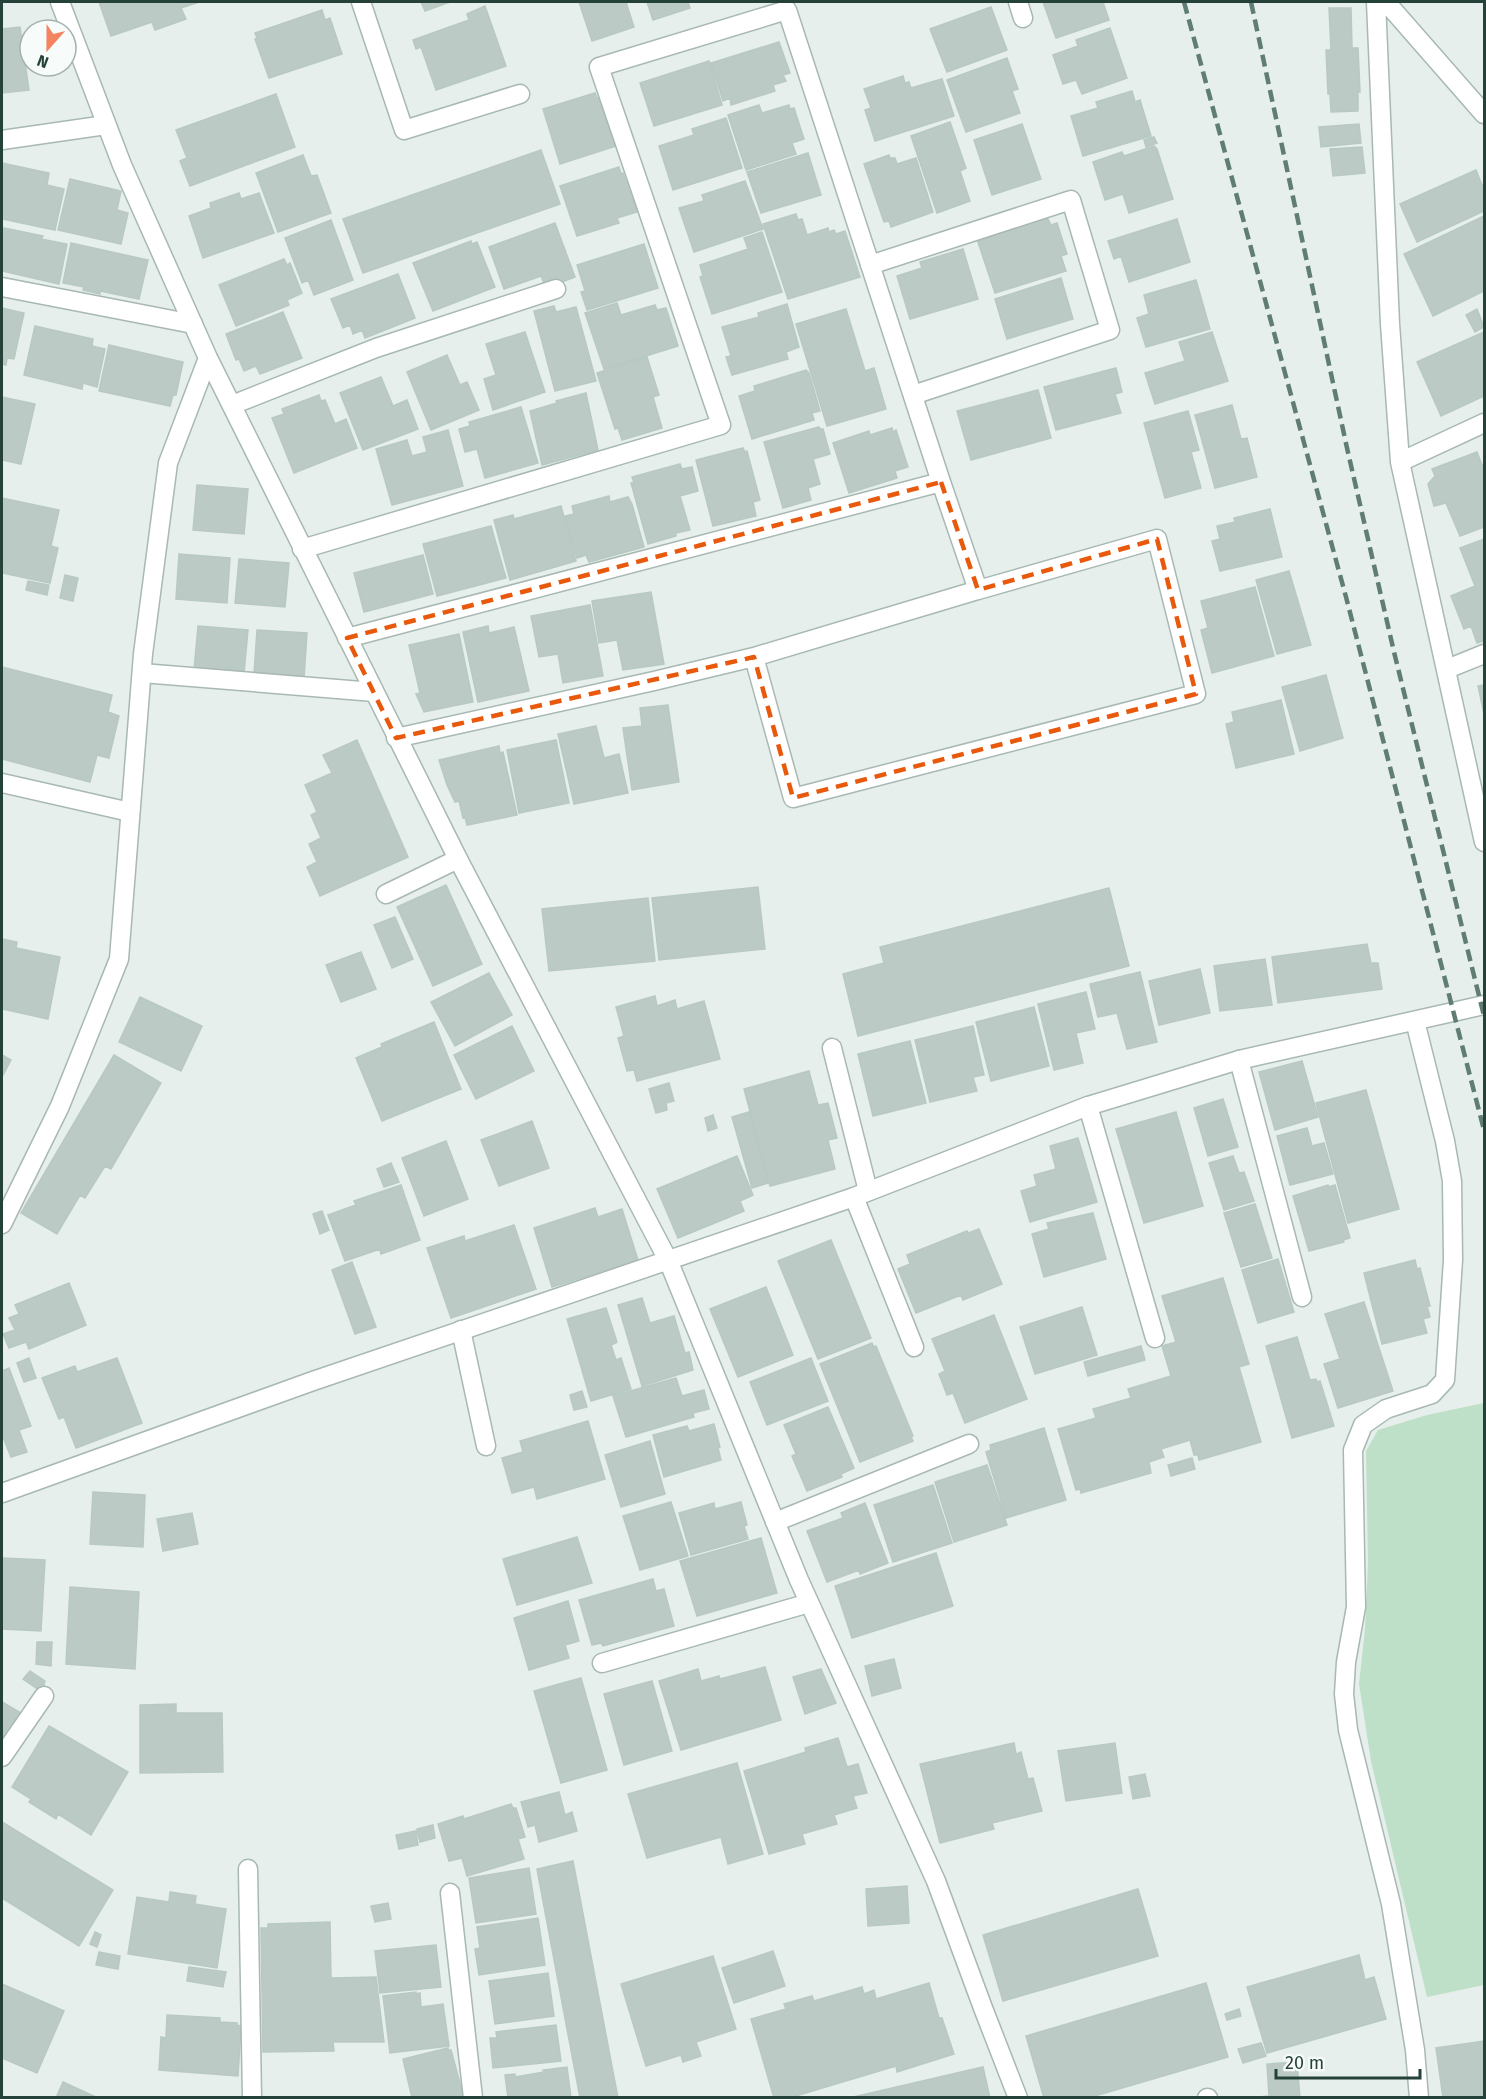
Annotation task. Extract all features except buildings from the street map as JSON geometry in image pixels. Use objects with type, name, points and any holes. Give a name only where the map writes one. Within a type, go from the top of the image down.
[{"type":"street","points":[[60,2],[122,165],[208,358],[396,738],[668,1260],[809,1603],[936,1881],[1018,2097]]},
{"type":"street","points":[[361,2],[404,130],[520,94]]},
{"type":"street","points":[[1376,2],[1390,324],[1400,462],[1485,842]]},
{"type":"street","points":[[1386,2],[1485,114]]},
{"type":"street","points":[[302,549],[721,425],[599,67],[787,10],[978,590]]},
{"type":"street","points":[[2,140],[106,125]]},
{"type":"street","points":[[870,265],[1071,200],[1110,330],[912,395]]},
{"type":"street","points":[[2,287],[193,324]]},
{"type":"street","points":[[232,405],[376,348],[556,289]]},
{"type":"street","points":[[2,1224],[60,1106],[119,959],[142,673],[168,463],[208,358]]},
{"type":"street","points":[[1400,462],[1485,423]]},
{"type":"street","points":[[346,638],[941,482]]},
{"type":"street","points":[[396,738],[754,657],[1157,539],[1196,694],[793,798],[754,657]]},
{"type":"street","points":[[1447,669],[1485,654]]},
{"type":"street","points":[[142,673],[374,692]]},
{"type":"street","points":[[2,783],[130,812]]},
{"type":"street","points":[[386,894],[458,859]]},
{"type":"street","points":[[2,1493],[313,1381],[860,1194],[1088,1106],[1239,1060],[1485,1005]]},
{"type":"street","points":[[1415,1021],[1445,1141],[1452,1181],[1454,1260],[1445,1380],[1432,1394],[1386,1409],[1363,1425],[1353,1450],[1356,1606],[1346,1662],[1344,1694],[1348,1730],[1391,1904],[1415,2050],[1419,2097]]},
{"type":"street","points":[[832,1048],[860,1194],[914,1347]]},
{"type":"street","points":[[1239,1060],[1302,1296]]},
{"type":"street","points":[[1088,1106],[1155,1338]]},
{"type":"street","points":[[461,1330],[486,1446]]},
{"type":"street","points":[[775,1522],[969,1444]]},
{"type":"street","points":[[602,1663],[809,1603]]},
{"type":"street","points":[[2,1757],[44,1696]]},
{"type":"street","points":[[248,1869],[252,2097]]},
{"type":"street","points":[[450,1893],[473,2097]]},
{"type":"highlighted area","points":[[941,482],[978,590],[1157,539],[1196,694],[793,798],[754,657],[396,738],[347,638]]},
{"type":"green space","points":[[1484,1403],[1484,1985],[1427,1997],[1371,1761],[1359,1684],[1365,1629],[1368,1563],[1366,1451],[1378,1430],[1427,1415]]},
{"type":"railway","points":[[1184,2],[1346,597],[1484,1130]]},
{"type":"railway","points":[[1251,2],[1347,448],[1394,652],[1484,1016]]}]
